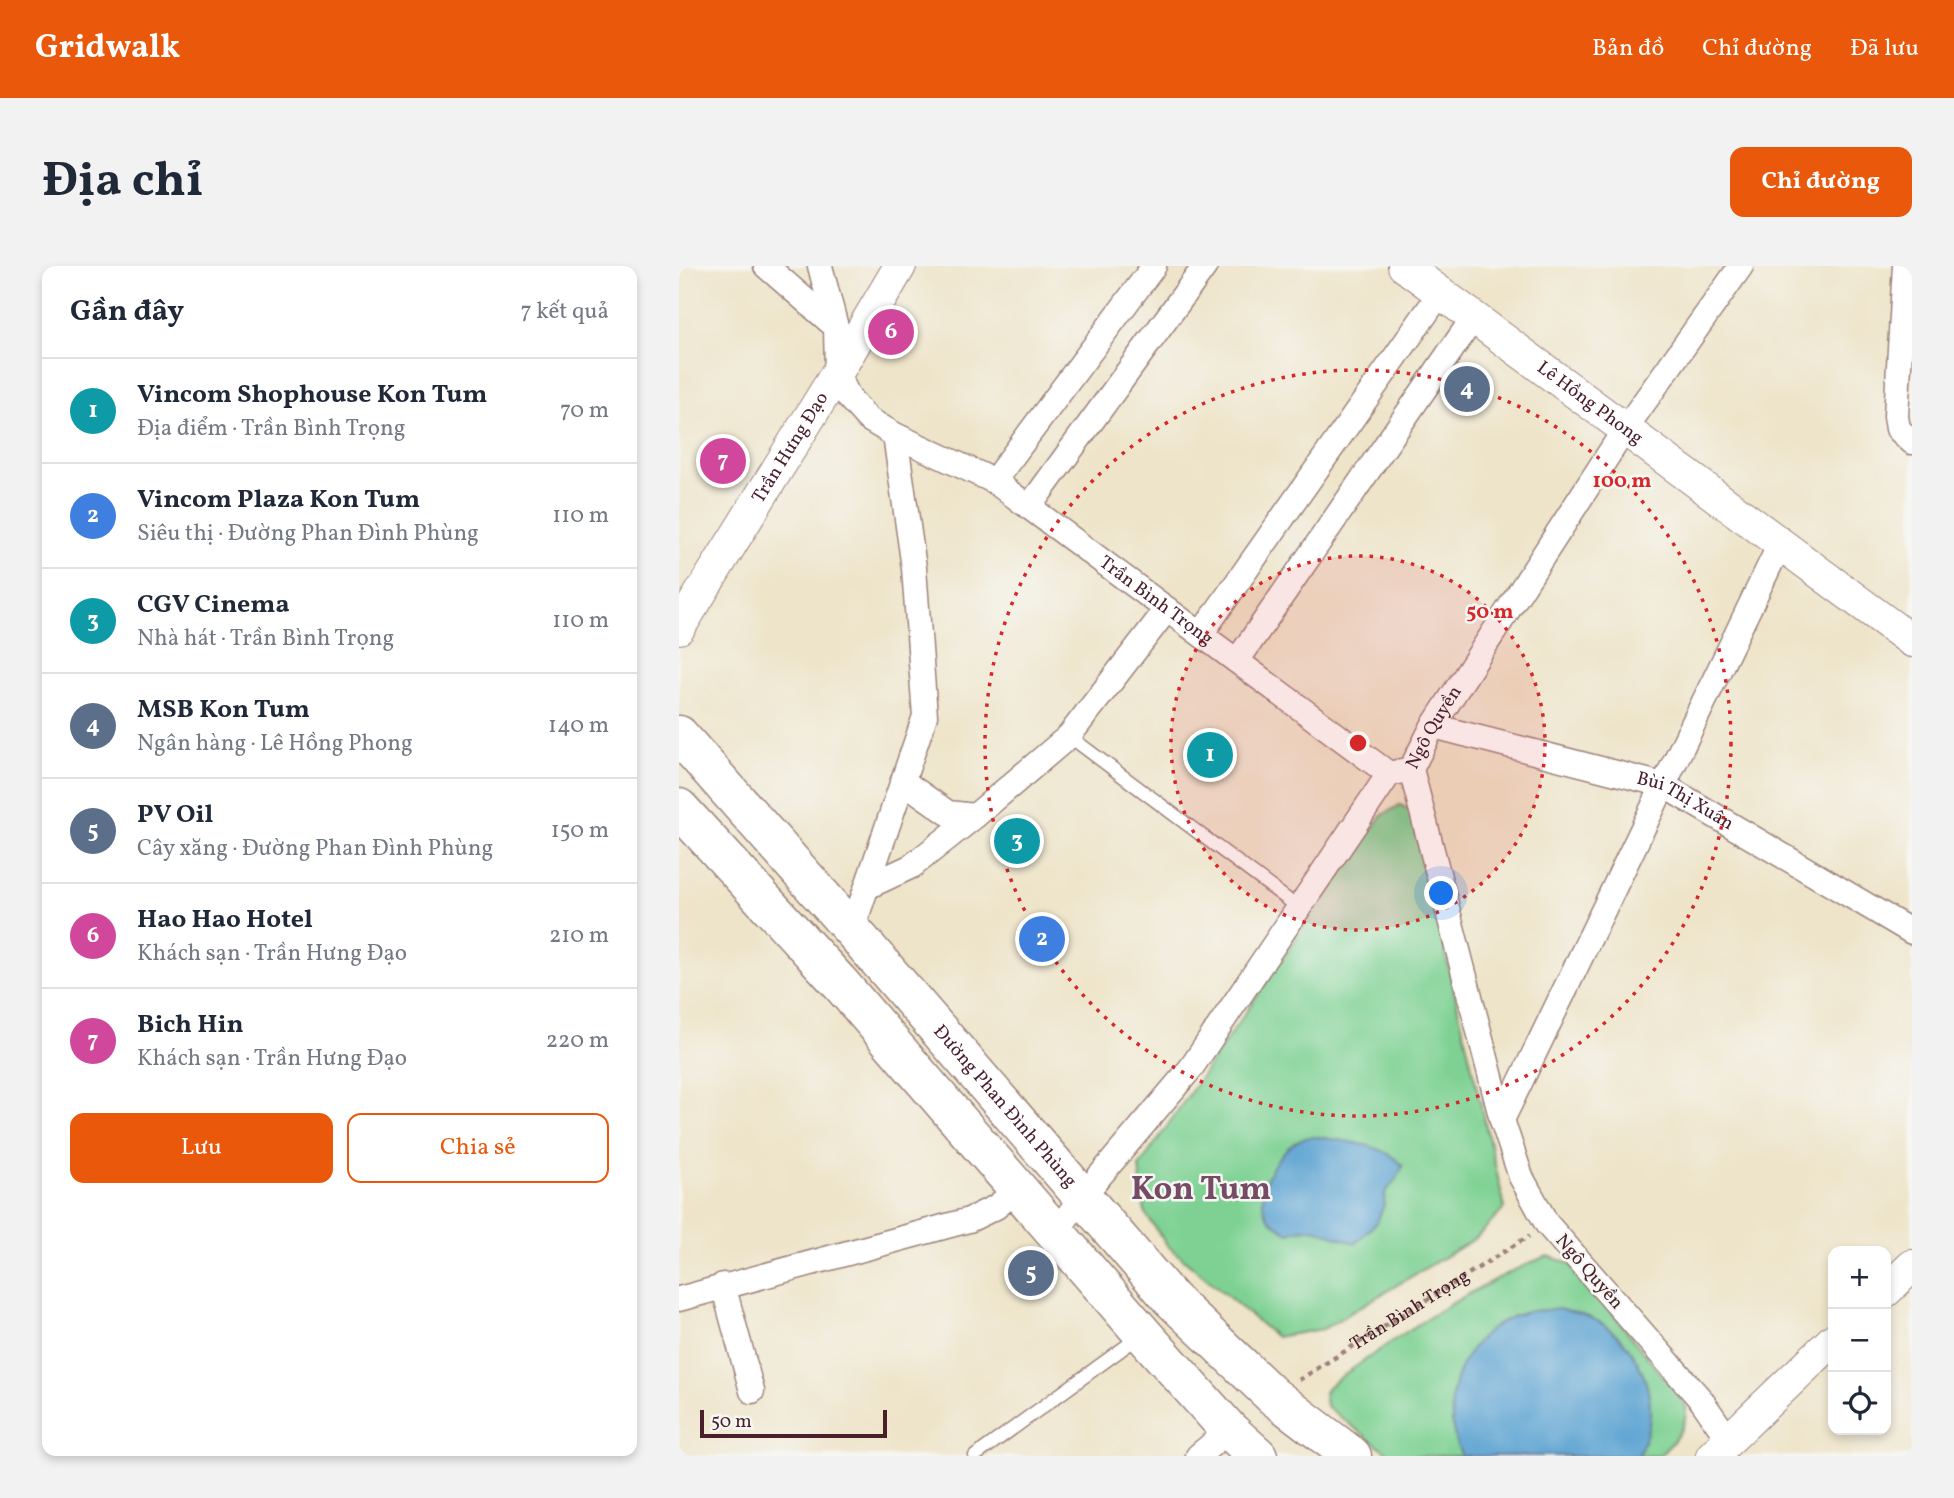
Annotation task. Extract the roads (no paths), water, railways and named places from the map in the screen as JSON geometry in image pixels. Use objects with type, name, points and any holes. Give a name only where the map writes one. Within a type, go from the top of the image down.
[{"type":"main road","name":"Đường Phan Đình Phùng","points":[[679,735],[852,930],[1171,1299],[1273,1396],[1352,1456]]},
{"type":"main road","points":[[679,808],[839,982],[1143,1334],[1229,1430],[1258,1456]]},
{"type":"street","points":[[766,266],[836,327]]},
{"type":"street","points":[[820,266],[836,327],[837,373]]},
{"type":"street","name":"Trần Hưng Đạo","points":[[679,628],[900,266]]},
{"type":"street","points":[[994,481],[1154,266]]},
{"type":"street","points":[[1028,507],[1205,266]]},
{"type":"street","name":"Lê Hồng Phong","points":[[1404,266],[1780,544],[1910,634]]},
{"type":"street","name":"Ngô Quyền","points":[[1055,1233],[1191,1068],[1299,908],[1433,726],[1625,429],[1741,266]]},
{"type":"street","points":[[1905,266],[1896,416],[1898,429],[1912,442]]},
{"type":"street","points":[[1201,634],[1441,292]]},
{"type":"street","points":[[1237,662],[1474,317]]},
{"type":"street","name":"Trần Bình Trọng","points":[[837,373],[849,398],[868,419],[895,435],[994,481],[1237,662],[1400,771]]},
{"type":"street","points":[[852,930],[925,716],[914,568],[895,435]]},
{"type":"street","points":[[1502,1120],[1780,544]]},
{"type":"street","points":[[867,887],[912,866],[1069,736],[1167,609]]},
{"type":"street","name":"Bùi Thị Xuân","points":[[1433,726],[1663,785],[1912,932]]},
{"type":"street","name":"Ngô Quyền","points":[[1400,771],[1521,1177],[1547,1224],[1702,1401],[1725,1450]]},
{"type":"street","points":[[904,782],[948,813],[975,816]]},
{"type":"street","points":[[679,1299],[969,1220],[996,1207],[1017,1189]]},
{"type":"street","points":[[1891,1286],[1912,1266]]},
{"type":"street","points":[[723,1286],[752,1391]]},
{"type":"street","points":[[1725,1450],[1828,1345]]},
{"type":"street","points":[[1198,1456],[1229,1430]]},
{"type":"lane","points":[[1069,736],[1299,908]]},
{"type":"lane","points":[[975,1456],[1143,1334]]},
{"type":"water","points":[[1319,1137],[1375,1148],[1386,1152],[1403,1166],[1385,1193],[1384,1205],[1377,1222],[1356,1243],[1316,1230],[1289,1233],[1272,1221],[1265,1211],[1263,1191],[1278,1159],[1302,1139]]},
{"type":"water","points":[[1559,1309],[1587,1316],[1605,1326],[1618,1336],[1637,1362],[1644,1377],[1650,1409],[1648,1429],[1639,1456],[1462,1456],[1454,1434],[1451,1412],[1453,1390],[1460,1369],[1471,1350],[1485,1334],[1504,1321],[1526,1312]]},
{"type":"place","name":"Hao Hao Hotel","points":[[891,332]]},
{"type":"place","name":"MSB Kon Tum","points":[[1467,389]]},
{"type":"place","name":"Bich Hin","points":[[723,461]]},
{"type":"place","name":"Vincom Shophouse Kon Tum","points":[[1210,755]]},
{"type":"place","name":"CGV Cinema","points":[[1017,841]]},
{"type":"place","name":"Vincom Plaza Kon Tum","points":[[1042,939]]},
{"type":"place","name":"PV Oil","points":[[1031,1273]]},
{"type":"district","name":"Kon Tum","points":[[1201,1191]]}]
